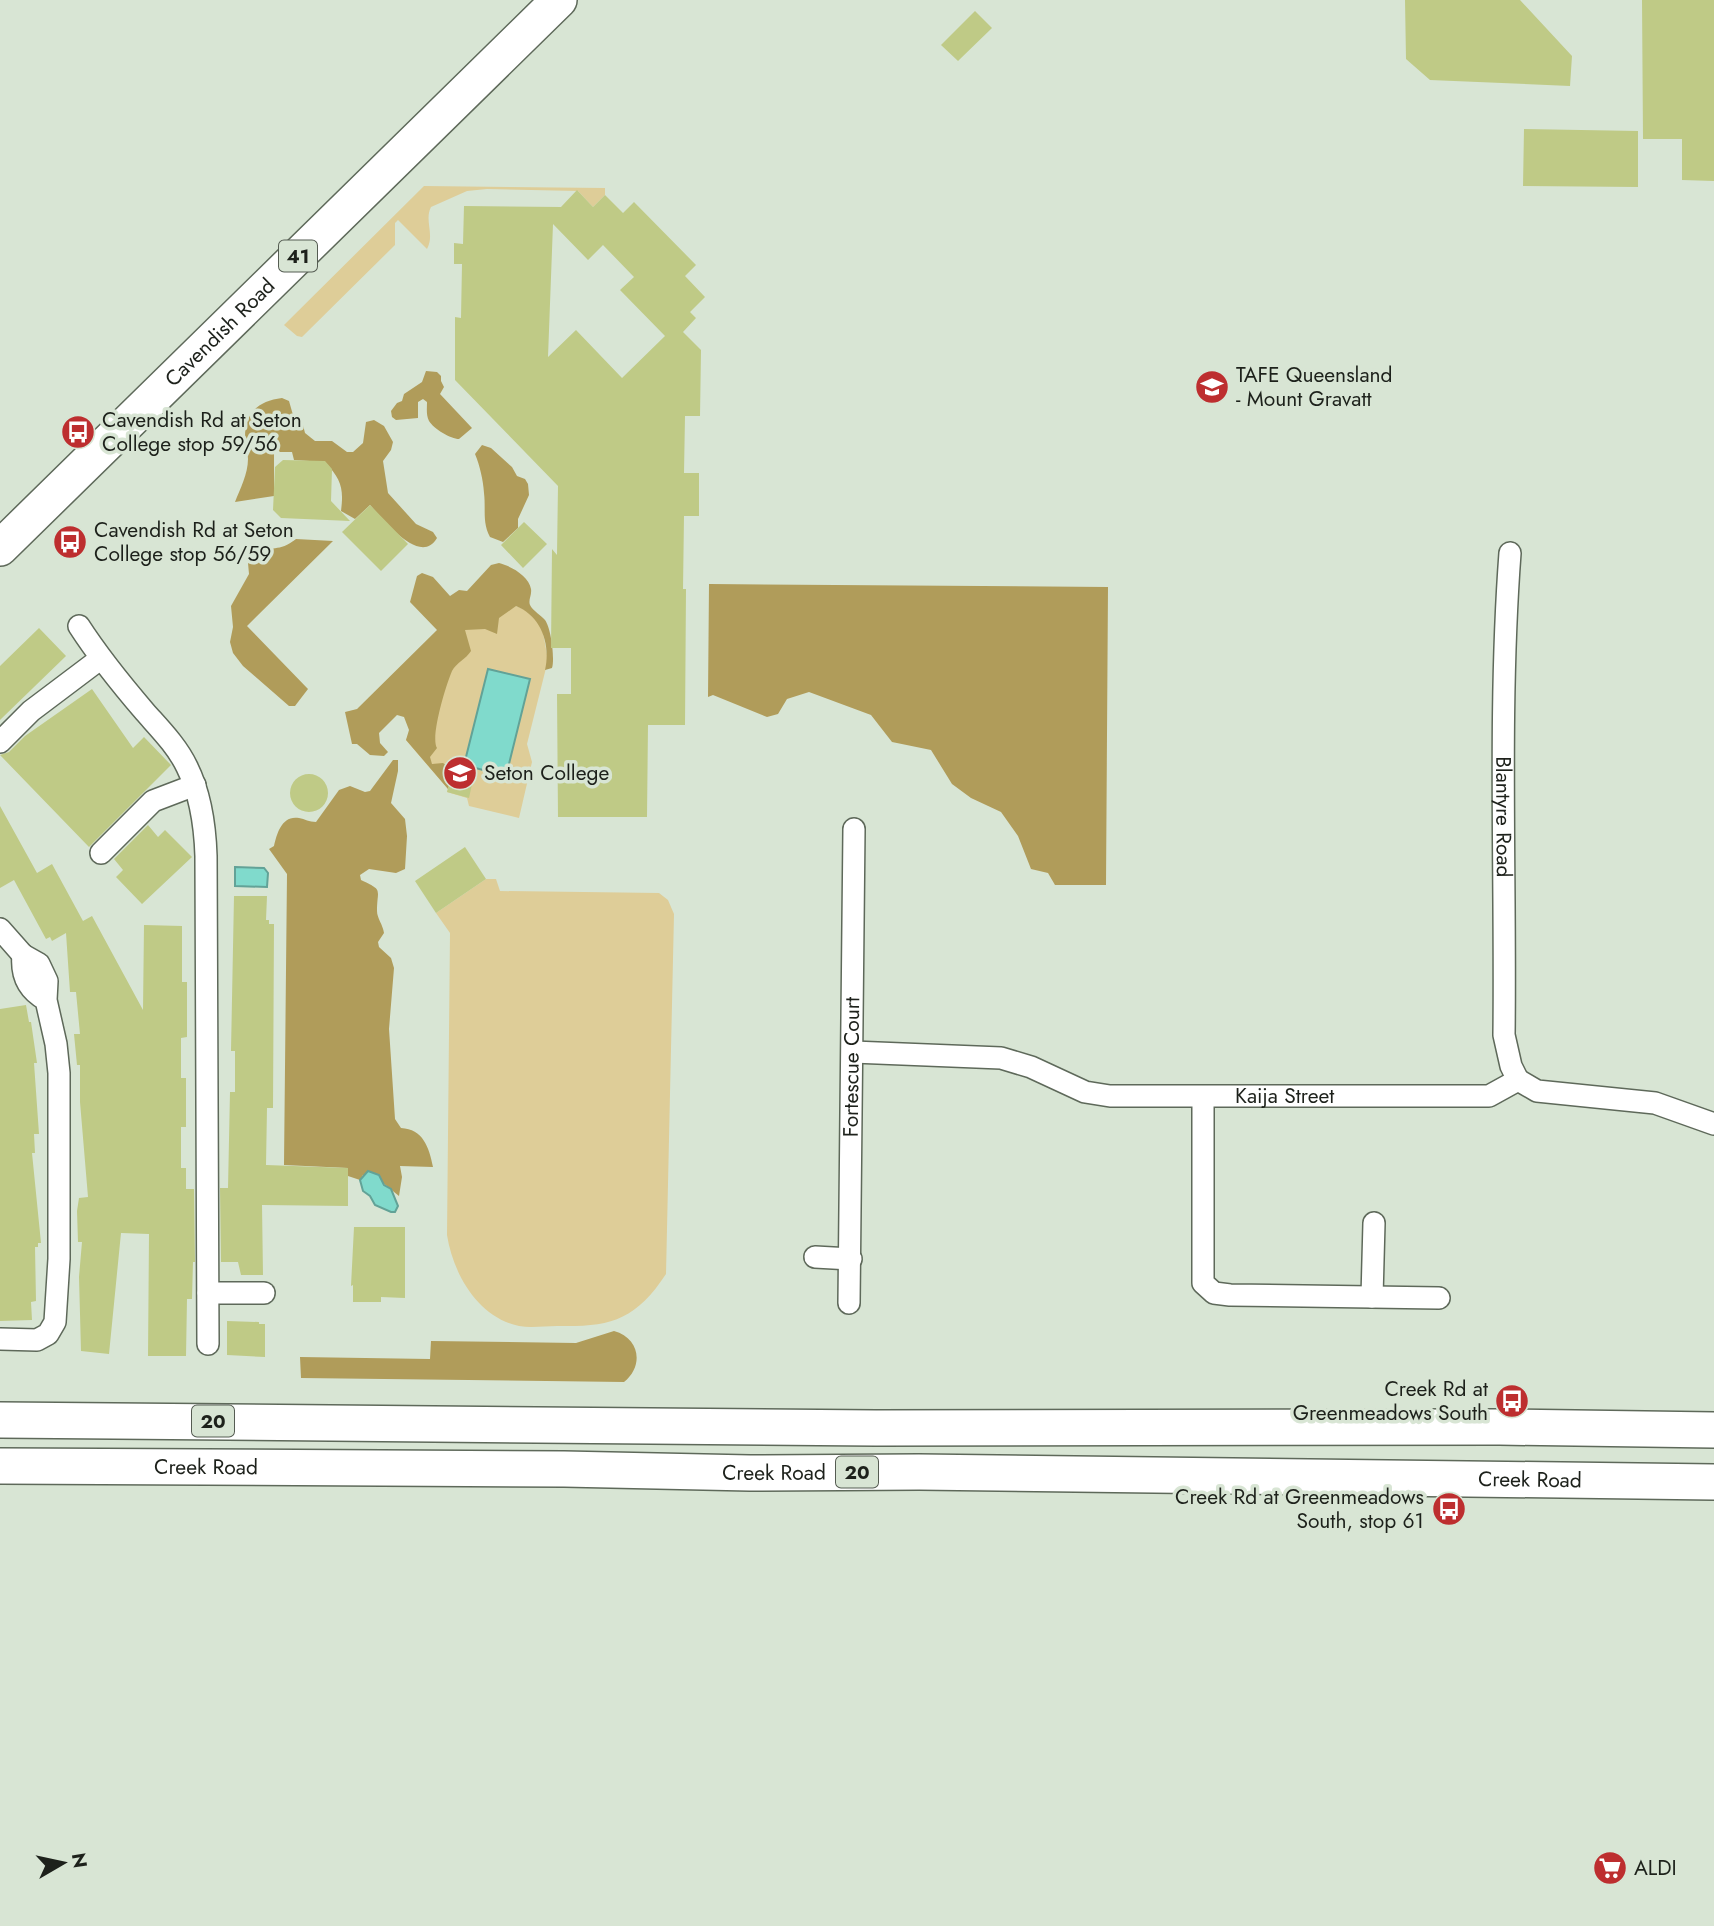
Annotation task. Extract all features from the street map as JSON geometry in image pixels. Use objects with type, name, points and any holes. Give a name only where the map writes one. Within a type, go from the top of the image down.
[{"type":"main road","name":"Cavendish Road","points":[[0,548],[559,0]]},
{"type":"main road","name":"20","points":[[0,1420],[903,1428],[1499,1427],[1714,1430]]},
{"type":"main road","name":"Creek Road","points":[[0,1465],[750,1473],[919,1472],[1714,1482]]},
{"type":"street","name":"Blantyre Road","points":[[1510,553],[1505,612],[1504,1035],[1511,1066],[1518,1080]]},
{"type":"street","points":[[79,626],[100,659],[179,752],[195,785],[205,829],[208,1344]]},
{"type":"street","points":[[0,743],[31,711],[100,659]]},
{"type":"street","points":[[101,853],[153,801],[195,785]]},
{"type":"street","name":"Fortescue Court","points":[[849,1303],[854,829]]},
{"type":"street","points":[[0,929],[23,955],[22,964],[32,989],[46,1000],[56,1044],[59,1073],[59,1259],[55,1322],[48,1334],[37,1340],[0,1339]]},
{"type":"street","name":"Kaija Street","points":[[853,1052],[1001,1058],[1031,1067],[1085,1092],[1110,1096],[1489,1096],[1518,1080]]},
{"type":"street","points":[[1518,1080],[1536,1091],[1655,1103],[1714,1124]]},
{"type":"street","points":[[1203,1097],[1203,1283],[1214,1293],[1439,1298]]},
{"type":"street","points":[[1372,1297],[1374,1223]]},
{"type":"street","points":[[815,1257],[851,1259]]},
{"type":"street","points":[[208,1293],[264,1293]]},
{"type":"shaded area","points":[[424,186],[605,188],[605,195],[593,207],[578,191],[467,191],[431,207],[427,249],[398,220],[395,223],[395,245],[302,337],[284,325]]},
{"type":"shaded area","points":[[426,371],[437,372],[441,376],[444,387],[440,394],[472,428],[459,439],[447,435],[431,424],[427,416],[427,402],[423,399],[418,402],[418,418],[396,420],[392,417],[391,411],[402,401],[404,394],[422,382]]},
{"type":"shaded area","points":[[282,398],[289,401],[293,415],[302,421],[305,433],[315,441],[332,441],[347,452],[353,452],[363,443],[366,422],[374,420],[384,426],[393,442],[383,461],[388,493],[416,524],[433,532],[437,538],[430,545],[421,547],[412,544],[392,529],[370,505],[355,519],[341,511],[340,484],[325,462],[294,460],[292,452],[280,452],[276,448],[274,496],[235,502],[248,465],[245,437],[251,414],[260,405]]},
{"type":"shaded area","points":[[482,445],[491,448],[528,484],[529,495],[518,519],[518,528],[503,542],[490,537],[486,526],[483,483],[475,454]]},
{"type":"shaded area","points":[[296,539],[333,541],[247,626],[308,689],[295,706],[289,706],[243,666],[233,653],[230,642],[233,627],[231,606],[249,574],[248,563],[253,553],[284,546]]},
{"type":"shaded area","points":[[499,563],[519,572],[530,584],[530,605],[545,620],[549,630],[553,651],[552,668],[545,670],[547,650],[538,624],[516,606],[499,618],[497,634],[485,629],[465,630],[471,651],[452,671],[437,722],[437,748],[430,757],[432,764],[443,763],[453,770],[448,789],[406,740],[409,730],[404,717],[397,715],[379,733],[380,743],[388,752],[384,756],[370,755],[357,744],[352,744],[345,712],[357,709],[437,630],[410,602],[417,576],[422,573],[433,577],[450,596],[459,590],[467,591],[491,565]]},
{"type":"shaded area","points":[[709,584],[1108,587],[1106,885],[1055,885],[1048,873],[1031,869],[1018,836],[1001,812],[971,798],[952,784],[931,750],[892,742],[871,715],[809,692],[787,699],[778,714],[767,717],[713,695],[708,697]]},
{"type":"shaded area","points":[[460,606],[516,606],[528,611],[542,627],[548,660],[527,744],[532,762],[519,818],[469,806],[467,798],[447,792],[448,789],[406,740]]},
{"type":"shaded area","points":[[393,760],[398,760],[398,771],[391,803],[405,819],[405,869],[396,873],[369,869],[360,875],[361,880],[378,891],[377,914],[384,933],[378,942],[379,947],[391,958],[394,968],[389,1029],[395,1119],[401,1128],[415,1132],[424,1140],[433,1167],[400,1166],[402,1177],[399,1196],[383,1183],[363,1175],[360,1180],[348,1176],[348,1168],[284,1165],[287,874],[269,849],[274,846],[279,831],[288,819],[299,818],[316,822],[339,790],[350,786],[365,792],[370,791]]},
{"type":"shaded area","points":[[486,879],[496,879],[500,891],[659,893],[668,900],[674,914],[666,1274],[655,1290],[632,1311],[607,1322],[528,1327],[504,1321],[479,1303],[470,1291],[461,1278],[450,1249],[447,1235],[450,933],[436,913]]},
{"type":"shaded area","points":[[614,1331],[629,1340],[636,1353],[635,1368],[624,1382],[301,1378],[300,1357],[430,1359],[431,1341],[576,1343]]},
{"type":"water","points":[[488,669],[530,679],[506,776],[464,765]]},
{"type":"water","points":[[235,867],[264,868],[268,873],[267,887],[235,886]]},
{"type":"water","points":[[368,1171],[379,1175],[384,1185],[391,1189],[398,1206],[395,1212],[375,1205],[363,1191],[360,1180]]},
{"type":"building","points":[[1405,0],[1520,0],[1572,56],[1570,86],[1430,80],[1406,59]]},
{"type":"building","points":[[1642,0],[1714,0],[1714,181],[1682,180],[1682,139],[1643,139]]},
{"type":"building","points":[[975,11],[992,28],[958,61],[941,45]]},
{"type":"building","points":[[1524,129],[1638,131],[1638,187],[1523,186]]},
{"type":"building","points":[[577,190],[593,207],[605,195],[623,213],[634,202],[696,265],[685,276],[705,297],[690,312],[696,318],[683,332],[701,350],[700,416],[685,416],[684,473],[699,473],[699,516],[684,516],[685,725],[648,725],[647,817],[558,817],[557,694],[571,694],[571,648],[551,648],[552,549],[557,555],[558,486],[455,380],[455,317],[461,318],[462,264],[454,264],[454,243],[463,244],[464,206],[561,207]],"holes":[[[553,224],[588,260],[603,245],[634,277],[620,290],[665,336],[622,378],[576,330],[548,357]]]},
{"type":"building","points":[[283,460],[325,461],[332,469],[331,501],[350,521],[281,518],[273,510],[275,467]]},
{"type":"building","points":[[370,505],[408,544],[381,571],[342,532]]},
{"type":"building","points":[[524,522],[547,544],[523,568],[501,545]]},
{"type":"building","points":[[39,628],[66,656],[0,720],[0,666]]},
{"type":"building","points":[[92,689],[133,748],[144,737],[171,765],[89,847],[0,755],[9,752],[25,736]]},
{"type":"building","points":[[453,770],[474,775],[469,798],[447,792]]},
{"type":"building","points":[[309,774],[322,780],[328,793],[322,806],[309,812],[296,806],[290,793],[296,780]]},
{"type":"building","points":[[0,806],[37,873],[52,864],[83,921],[92,916],[143,1010],[144,925],[182,926],[182,982],[187,982],[187,1037],[181,1038],[181,1078],[186,1078],[186,1127],[181,1127],[181,1168],[186,1168],[186,1189],[194,1189],[195,1262],[192,1299],[187,1299],[186,1356],[148,1356],[149,1234],[121,1233],[109,1354],[81,1351],[79,1277],[82,1242],[78,1242],[77,1211],[79,1198],[88,1197],[80,1102],[80,1065],[77,1065],[74,1034],[80,1034],[76,992],[70,992],[66,933],[52,941],[50,937],[46,939],[14,880],[0,888]]},
{"type":"building","points":[[148,825],[158,837],[165,830],[192,857],[142,904],[116,877],[123,870],[114,859]]},
{"type":"building","points":[[465,847],[486,879],[436,913],[415,881]]},
{"type":"building","points":[[234,896],[267,896],[266,920],[269,920],[269,924],[274,924],[273,1108],[267,1108],[266,1165],[348,1168],[348,1206],[262,1205],[263,1275],[241,1275],[238,1262],[221,1262],[220,1188],[228,1188],[230,1092],[235,1092],[235,1051],[231,1051]]},
{"type":"building","points":[[26,1005],[37,1063],[34,1063],[39,1134],[34,1134],[35,1153],[32,1153],[41,1243],[35,1247],[36,1301],[31,1302],[32,1320],[0,1321],[0,1009]]},
{"type":"building","points":[[354,1227],[405,1227],[405,1298],[381,1297],[381,1302],[353,1302],[353,1285],[351,1286]]},
{"type":"building","points":[[227,1321],[265,1324],[265,1357],[227,1355]]},
{"type":"place","name":"TAFE Queensland - Mount Gravatt","points":[[1212,387]]},
{"type":"place","name":"Cavendish Rd at Seton College stop 59/56","points":[[78,432]]},
{"type":"place","name":"Cavendish Rd at Seton College stop 56/59","points":[[70,542]]},
{"type":"place","name":"Seton College","points":[[460,773]]},
{"type":"place","name":"Creek Rd at Greenmeadows South","points":[[1512,1401]]},
{"type":"place","name":"Creek Rd at Greenmeadows South, stop 61","points":[[1449,1509]]},
{"type":"place","name":"ALDI","points":[[1610,1868]]}]
